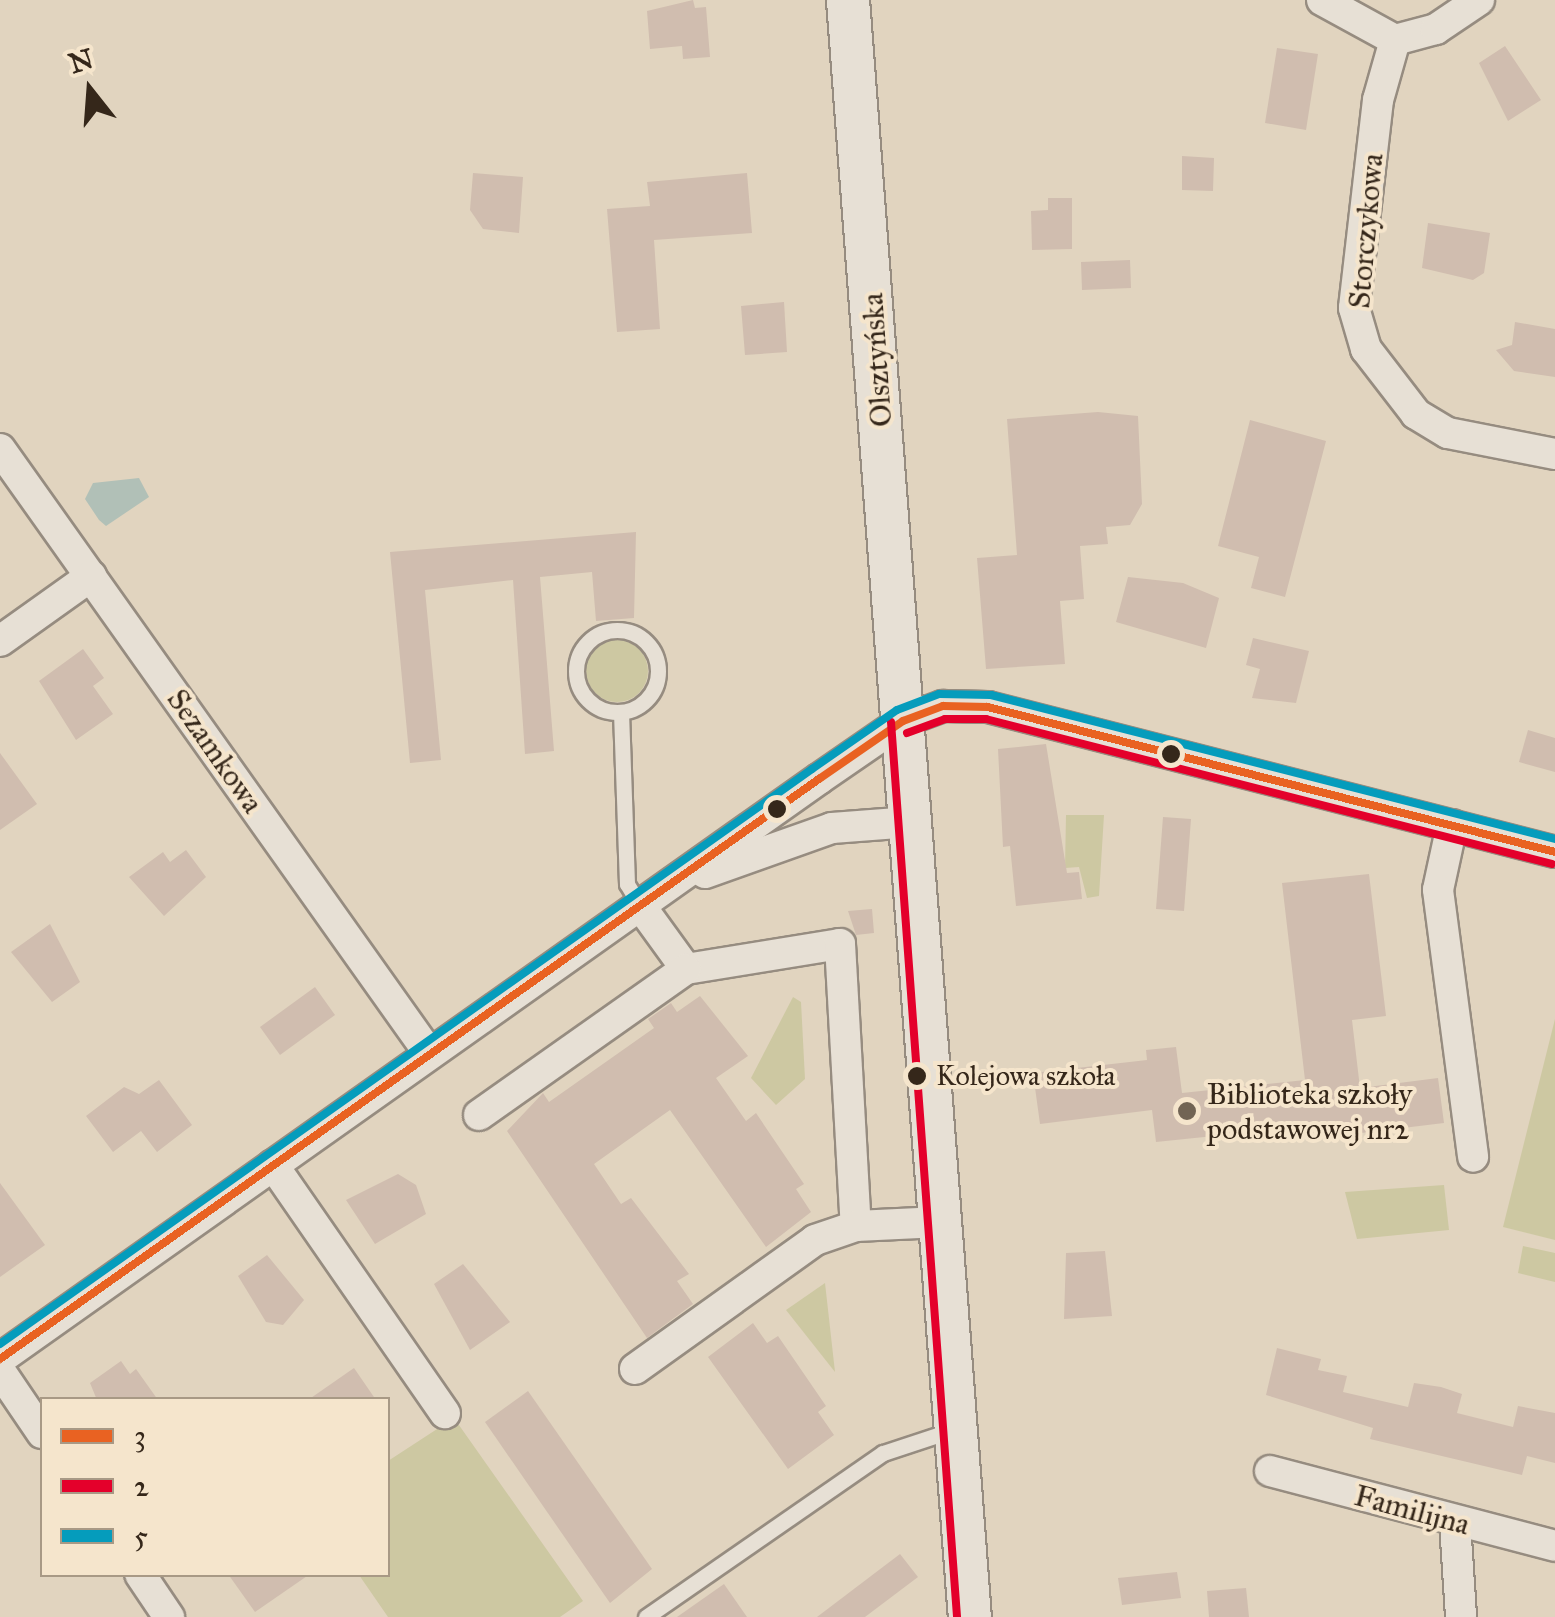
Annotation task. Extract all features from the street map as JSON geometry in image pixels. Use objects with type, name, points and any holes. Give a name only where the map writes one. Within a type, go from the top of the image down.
[{"type":"street","name":"Olsztyńska","points":[[848,0],[970,1617]]},
{"type":"street","points":[[1322,0],[1395,40],[1436,30],[1479,0]]},
{"type":"street","name":"Storczykowa","points":[[1395,40],[1378,100],[1354,308],[1366,350],[1416,414],[1448,432],[1555,454]]},
{"type":"street","name":"Sezamkowa","points":[[0,449],[430,1053]]},
{"type":"street","points":[[0,640],[91,576]]},
{"type":"street","points":[[0,1359],[647,898],[903,721],[943,706],[988,707],[1555,852]]},
{"type":"street","points":[[647,898],[832,828],[911,822]]},
{"type":"street","points":[[1452,825],[1438,890],[1473,1157]]},
{"type":"street","points":[[647,898],[686,969]]},
{"type":"street","points":[[479,1116],[686,969],[840,944],[856,1226]]},
{"type":"street","points":[[273,1165],[445,1413]]},
{"type":"street","points":[[635,1368],[815,1240],[856,1226],[940,1222]]},
{"type":"street","points":[[0,1371],[40,1430]]},
{"type":"street","name":"Familijna","points":[[1270,1471],[1455,1523],[1555,1546]]},
{"type":"street","points":[[1455,1523],[1461,1617]]},
{"type":"street","points":[[142,1577],[169,1617]]},
{"type":"lane","points":[[613,629],[641,636],[657,660],[655,688],[621,712],[593,705],[577,682],[579,653],[613,629]]},
{"type":"lane","points":[[621,712],[627,884],[647,898]]},
{"type":"lane","points":[[646,1617],[882,1454],[954,1430]]},
{"type":"shaded area","points":[[139,478],[149,497],[106,526],[85,499],[93,483]]},
{"type":"shaded area","points":[[617,640],[639,649],[648,671],[639,693],[617,702],[595,693],[586,671],[595,649]]},
{"type":"shaded area","points":[[1066,815],[1104,815],[1099,896],[1087,898],[1079,867],[1065,868]]},
{"type":"shaded area","points":[[793,997],[801,1002],[805,1079],[776,1105],[751,1078]]},
{"type":"shaded area","points":[[1555,1019],[1555,1240],[1503,1227]]},
{"type":"shaded area","points":[[1444,1185],[1449,1230],[1357,1239],[1345,1192]]},
{"type":"shaded area","points":[[1523,1246],[1555,1253],[1555,1282],[1518,1273]]},
{"type":"shaded area","points":[[825,1283],[835,1372],[786,1310]]},
{"type":"shaded area","points":[[454,1418],[583,1601],[560,1617],[388,1617],[360,1577],[390,1577],[390,1460]]},
{"type":"building","points":[[693,0],[695,8],[706,7],[710,57],[683,59],[682,46],[650,49],[647,11]]},
{"type":"building","points":[[1505,46],[1541,100],[1508,121],[1479,63]]},
{"type":"building","points":[[1277,48],[1318,54],[1306,130],[1265,123]]},
{"type":"building","points":[[1182,156],[1214,158],[1213,191],[1182,190]]},
{"type":"building","points":[[473,173],[523,177],[519,233],[483,229],[470,210]]},
{"type":"building","points":[[747,173],[752,233],[654,240],[660,329],[617,332],[607,209],[650,206],[647,182]]},
{"type":"building","points":[[1048,198],[1072,198],[1072,249],[1032,250],[1031,211],[1048,210]]},
{"type":"building","points":[[1428,223],[1490,233],[1484,273],[1473,280],[1422,268]]},
{"type":"building","points":[[1130,260],[1131,288],[1082,290],[1081,262]]},
{"type":"building","points":[[784,302],[787,352],[745,355],[741,306]]},
{"type":"building","points":[[1515,322],[1555,329],[1555,377],[1514,371],[1496,350],[1512,345]]},
{"type":"building","points":[[1098,412],[1138,416],[1142,504],[1130,525],[1106,527],[1108,544],[1080,546],[1084,599],[1060,601],[1065,664],[986,669],[977,558],[1017,555],[1007,419]]},
{"type":"building","points":[[1250,420],[1326,441],[1285,597],[1251,588],[1259,557],[1218,546]]},
{"type":"building","points":[[636,532],[634,618],[596,621],[592,572],[540,577],[554,751],[525,754],[513,580],[425,590],[441,760],[410,763],[390,552]]},
{"type":"building","points":[[1128,577],[1183,583],[1219,598],[1206,648],[1116,622]]},
{"type":"building","points":[[1253,638],[1309,651],[1296,703],[1252,698],[1260,669],[1246,665]]},
{"type":"building","points":[[83,649],[104,678],[93,686],[113,714],[76,740],[39,681]]},
{"type":"building","points":[[1528,730],[1555,738],[1555,772],[1519,762]]},
{"type":"building","points":[[1046,744],[1067,873],[1079,872],[1082,899],[1016,906],[1010,846],[1003,847],[998,749]]},
{"type":"building","points":[[0,753],[37,804],[0,830]]},
{"type":"building","points":[[1163,817],[1191,819],[1184,911],[1156,909]]},
{"type":"building","points":[[186,850],[206,877],[164,916],[129,877],[163,852],[170,862]]},
{"type":"building","points":[[1369,874],[1386,1016],[1352,1020],[1360,1088],[1438,1078],[1444,1123],[1312,1139],[1311,1126],[1156,1142],[1152,1110],[1040,1124],[1033,1073],[1147,1060],[1146,1050],[1176,1047],[1182,1093],[1305,1080],[1282,883]]},
{"type":"building","points":[[872,909],[874,933],[856,935],[848,911]]},
{"type":"building","points":[[50,924],[80,982],[52,1002],[11,952]]},
{"type":"building","points":[[315,987],[335,1015],[280,1055],[260,1027]]},
{"type":"building","points":[[700,996],[748,1056],[716,1078],[746,1121],[756,1113],[804,1184],[796,1189],[811,1212],[766,1247],[670,1110],[594,1164],[621,1204],[631,1198],[689,1274],[677,1281],[693,1304],[647,1338],[507,1131],[543,1093],[549,1102],[654,1028],[648,1019],[671,1003],[677,1012]]},
{"type":"building","points":[[159,1080],[192,1125],[157,1152],[141,1131],[113,1152],[86,1116],[124,1087],[139,1094]]},
{"type":"building","points":[[398,1174],[416,1185],[426,1214],[375,1244],[346,1200]]},
{"type":"building","points":[[0,1183],[45,1245],[0,1277]]},
{"type":"building","points":[[1105,1251],[1112,1316],[1064,1319],[1066,1253]]},
{"type":"building","points":[[267,1255],[304,1300],[283,1325],[266,1322],[238,1276]]},
{"type":"building","points":[[463,1264],[510,1322],[470,1350],[434,1284]]},
{"type":"building","points":[[753,1323],[767,1343],[778,1336],[826,1406],[818,1412],[834,1435],[788,1469],[708,1357]]},
{"type":"building","points":[[1277,1348],[1321,1359],[1318,1370],[1347,1376],[1343,1392],[1408,1407],[1414,1383],[1441,1387],[1462,1394],[1457,1413],[1513,1427],[1518,1406],[1555,1413],[1555,1463],[1527,1456],[1522,1475],[1370,1439],[1373,1428],[1266,1395]]},
{"type":"building","points":[[121,1361],[130,1374],[136,1369],[156,1397],[96,1397],[90,1383]]},
{"type":"building","points":[[354,1368],[374,1397],[312,1397]]},
{"type":"building","points":[[528,1391],[652,1569],[610,1603],[485,1422]]},
{"type":"building","points":[[900,1554],[918,1577],[865,1617],[817,1617]]},
{"type":"building","points":[[1177,1572],[1181,1598],[1122,1605],[1118,1578]]},
{"type":"building","points":[[230,1577],[306,1577],[255,1612]]},
{"type":"building","points":[[724,1584],[747,1617],[677,1617]]},
{"type":"building","points":[[1246,1588],[1249,1617],[1209,1617],[1207,1591]]},
{"type":"transit line","name":"5","points":[[0,1344],[897,710],[939,694],[991,695],[1555,839]]},
{"type":"transit line","name":"3","points":[[0,1359],[819,779],[903,721],[943,706],[988,707],[1555,852]]},
{"type":"transit line","name":"2","points":[[907,733],[945,719],[986,719],[1552,864]]},
{"type":"transit line","name":"2","points":[[891,722],[957,1617]]},
{"type":"place","name":"Kolejowa szkoła","points":[[917,1076]]},
{"type":"place","name":"Biblioteka szkoły podstawowej nr2","points":[[1187,1111]]}]
